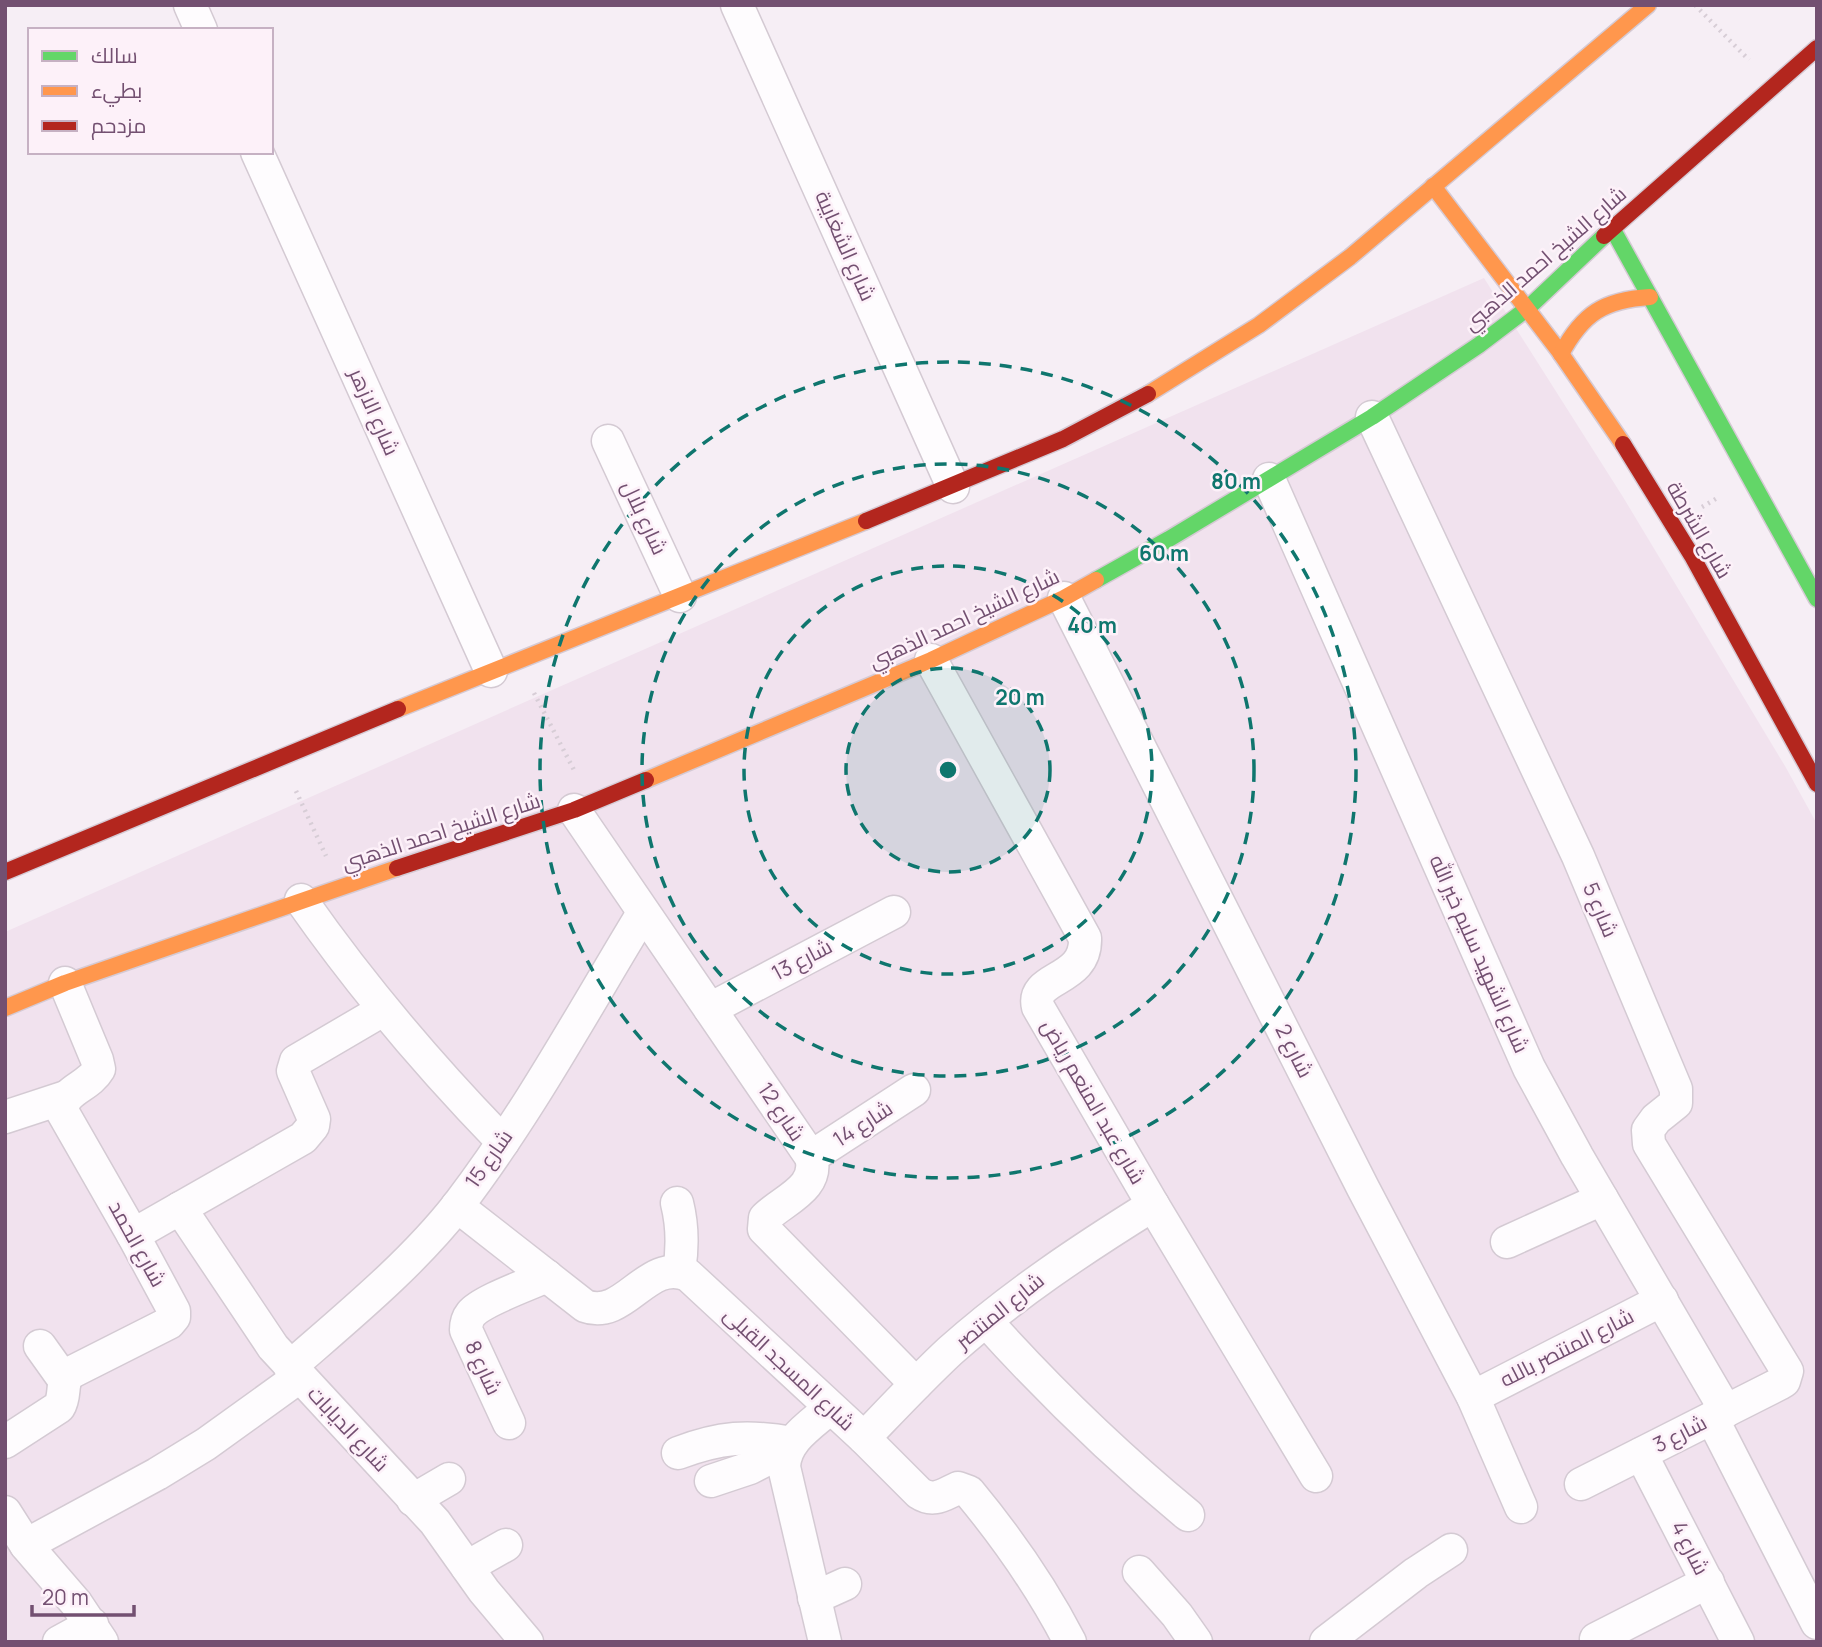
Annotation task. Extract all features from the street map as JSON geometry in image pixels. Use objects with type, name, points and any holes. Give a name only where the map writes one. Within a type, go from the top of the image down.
[{"type":"street","points":[[190,5],[200,28]]},
{"type":"street","name":"شارع الشغايبة","points":[[737,5],[953,487]]},
{"type":"street","points":[[5,872],[504,666],[953,487],[1063,439],[1163,386],[1259,325],[1350,257],[1648,5]]},
{"type":"street","name":"شارع الشيخ احمد الذهبي","points":[[5,1008],[65,983],[301,900],[583,806],[931,660],[1064,598],[1169,539],[1426,382],[1528,307],[1612,228],[1817,48]]},
{"type":"street","name":"شارع الازهر","points":[[258,154],[504,666]]},
{"type":"street","name":"شارع الشرطة","points":[[1433,186],[1528,307],[1673,523],[1817,784]]},
{"type":"street","points":[[1612,228],[1817,600]]},
{"type":"street","points":[[1561,354],[1570,333],[1586,316],[1605,303],[1627,297],[1650,297]]},
{"type":"street","name":"شارع 5","points":[[1372,416],[1578,856],[1676,1089],[1676,1103],[1656,1119],[1648,1130],[1649,1144],[1785,1366],[1786,1376],[1779,1384]]},
{"type":"street","name":"شارع بلال","points":[[608,440],[680,596]]},
{"type":"street","name":"شارع الشهيد سليم خير الله","points":[[1269,479],[1529,1068],[1662,1300],[1817,1623]]},
{"type":"street","name":"شارع 2","points":[[1064,598],[1472,1397],[1521,1507]]},
{"type":"street","name":"شارع عبد المنعم رياض","points":[[931,660],[1085,939],[1082,960],[1042,988],[1037,1000],[1153,1205],[1316,1476]]},
{"type":"street","name":"شارع 12","points":[[583,806],[643,913],[811,1157],[814,1167],[812,1177],[806,1186],[765,1218],[764,1229],[916,1384]]},
{"type":"street","points":[[301,900],[383,1010],[461,1099],[503,1142]]},
{"type":"street","name":"شارع 13","points":[[710,1009],[894,912]]},
{"type":"street","name":"شارع 15","points":[[26,1545],[158,1474],[206,1444],[294,1372],[373,1294],[457,1206],[503,1142],[643,913]]},
{"type":"street","points":[[5,1117],[66,1097],[88,1083],[99,1069],[65,983]]},
{"type":"street","points":[[133,1235],[303,1138],[313,1126],[314,1119],[293,1071],[296,1061],[383,1010]]},
{"type":"street","name":"شارع 14","points":[[811,1157],[914,1090]]},
{"type":"street","name":"شارع الحمد","points":[[5,1442],[68,1402],[68,1374],[169,1323],[174,1317],[174,1311],[133,1235],[65,1118],[62,1103],[66,1097]]},
{"type":"street","points":[[1507,1242],[1602,1199]]},
{"type":"street","points":[[457,1206],[585,1306],[594,1309],[612,1306],[659,1274],[679,1271],[683,1249],[682,1225],[677,1203]]},
{"type":"street","name":"شارع المنتصر","points":[[864,1438],[916,1384],[986,1321],[1096,1240],[1153,1205]]},
{"type":"street","name":"شارع الديابات","points":[[180,1208],[257,1325],[294,1372],[435,1522],[510,1624],[527,1642]]},
{"type":"street","name":"شارع المسجد القبلى","points":[[679,1271],[688,1275],[925,1497],[939,1498],[958,1488],[969,1492],[1024,1564],[1049,1602],[1070,1642]]},
{"type":"street","name":"شارع 8","points":[[509,1423],[466,1330],[466,1323],[479,1307],[547,1276]]},
{"type":"street","name":"شارع المنتصر بالله","points":[[1472,1397],[1662,1300]]},
{"type":"street","points":[[986,1321],[1032,1373],[1082,1423],[1188,1515]]},
{"type":"street","points":[[40,1346],[68,1402]]},
{"type":"street","name":"شارع 3","points":[[1581,1484],[1779,1384]]},
{"type":"street","points":[[712,1481],[750,1468],[789,1446],[830,1408]]},
{"type":"street","points":[[678,1452],[734,1437],[763,1438],[789,1446]]},
{"type":"street","points":[[789,1446],[784,1467],[825,1642]]},
{"type":"street","name":"شارع 4","points":[[1641,1454],[1738,1642]]},
{"type":"street","points":[[414,1500],[449,1479]]},
{"type":"street","points":[[5,1512],[26,1545],[76,1602],[97,1633],[59,1642]]},
{"type":"street","points":[[467,1567],[506,1545]]},
{"type":"street","points":[[1326,1642],[1416,1573],[1451,1550]]},
{"type":"street","points":[[1139,1572],[1196,1642]]},
{"type":"street","points":[[1596,1639],[1708,1582]]},
{"type":"street","points":[[814,1598],[845,1584]]},
{"type":"path","points":[[1695,5],[1775,85]]},
{"type":"path","points":[[1673,523],[1750,480]]},
{"type":"path","points":[[504,666],[583,806]]},
{"type":"path","points":[[281,758],[341,887]]},
{"type":"shaded area","points":[[1484,278],[1623,497],[1817,824],[1817,1642],[5,1642],[5,932]]},
{"type":"traffic: fast","points":[[1612,228],[1817,599]]},
{"type":"traffic: fast","points":[[1096,580],[1372,417],[1479,345],[1528,308],[1604,236]]},
{"type":"traffic: slow","points":[[1148,394],[1259,325],[1350,257],[1648,5]]},
{"type":"traffic: slow","points":[[1433,186],[1559,351],[1623,444]]},
{"type":"traffic: slow","points":[[1561,354],[1578,328],[1596,311],[1620,301],[1650,297]]},
{"type":"traffic: slow","points":[[398,709],[866,521]]},
{"type":"traffic: slow","points":[[646,780],[931,660],[1064,598],[1096,580]]},
{"type":"traffic: slow","points":[[5,1008],[65,983],[397,868]]},
{"type":"traffic: jam","points":[[1604,236],[1817,48]]},
{"type":"traffic: jam","points":[[866,521],[1063,439],[1148,394]]},
{"type":"traffic: jam","points":[[1623,444],[1692,556],[1817,784]]},
{"type":"traffic: jam","points":[[5,872],[398,709]]},
{"type":"traffic: jam","points":[[397,868],[574,810],[646,780]]}]
